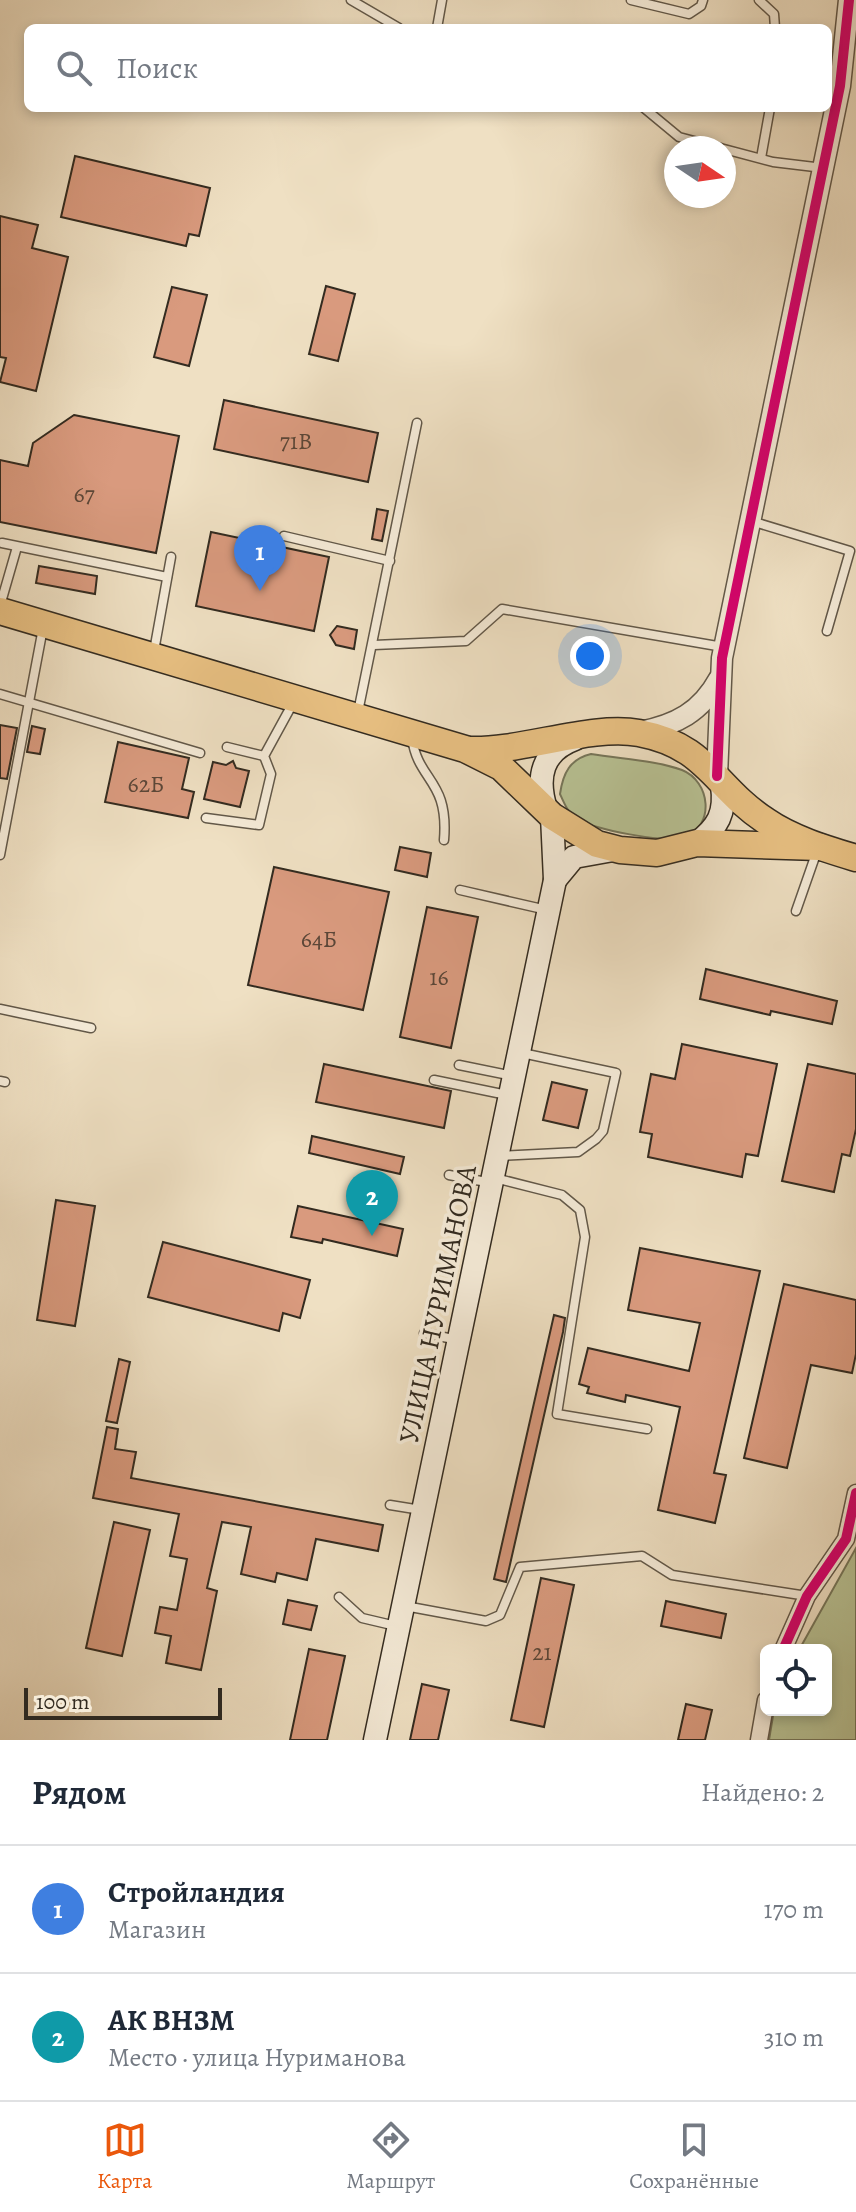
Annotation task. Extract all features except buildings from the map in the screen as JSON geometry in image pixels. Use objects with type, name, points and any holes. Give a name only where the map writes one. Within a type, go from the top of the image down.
[{"type":"main road","points":[[0,608],[43,624],[465,749],[501,767],[549,812],[585,838],[620,850]]},
{"type":"main road","points":[[465,749],[486,750],[611,731],[637,732],[665,740],[696,756],[767,822],[819,847],[856,858]]},
{"type":"main road","points":[[549,812],[541,784],[544,763],[562,744],[584,736]]},
{"type":"main road","points":[[697,843],[711,832],[721,817],[720,781]]},
{"type":"main road","name":"УЛИЦА НУРИМАНОВА","points":[[375,1740],[555,880],[549,812]]},
{"type":"main road","points":[[555,880],[574,857],[598,850],[669,852],[697,843],[819,847]]},
{"type":"street","points":[[720,781],[719,679],[724,647],[840,86],[849,0]]},
{"type":"street","points":[[637,732],[662,728],[690,714],[704,703],[719,679]]},
{"type":"street","points":[[786,1644],[807,1596],[846,1539],[856,1493]]},
{"type":"street","points":[[759,1740],[763,1716]]},
{"type":"lane","points":[[351,0],[392,24]]},
{"type":"lane","points":[[438,24],[442,0]]},
{"type":"lane","points":[[631,0],[689,14],[701,6],[703,0]]},
{"type":"lane","points":[[759,0],[774,14],[775,24]]},
{"type":"lane","points":[[649,112],[678,136]]},
{"type":"lane","points":[[761,158],[769,112]]},
{"type":"lane","points":[[736,152],[823,168]]},
{"type":"lane","points":[[357,717],[417,423]]},
{"type":"lane","points":[[750,520],[850,551],[827,631]]},
{"type":"lane","points":[[284,536],[390,561]]},
{"type":"lane","points":[[2,543],[167,577]]},
{"type":"lane","points":[[0,608],[17,547]]},
{"type":"lane","points":[[154,656],[171,557]]},
{"type":"lane","points":[[374,645],[466,641],[502,609],[724,647]]},
{"type":"lane","points":[[0,855],[43,624]]},
{"type":"lane","points":[[0,694],[30,700],[200,753]]},
{"type":"lane","points":[[264,756],[296,699]]},
{"type":"lane","points":[[411,733],[414,755],[429,774],[443,801],[444,840]]},
{"type":"lane","points":[[227,747],[264,756]]},
{"type":"lane","points":[[206,818],[259,825],[271,774],[264,756]]},
{"type":"lane","points":[[796,911],[819,847]]},
{"type":"lane","points":[[460,890],[548,911]]},
{"type":"lane","points":[[0,1009],[91,1028]]},
{"type":"lane","points":[[449,1175],[495,1172],[578,1152],[603,1131],[616,1073],[520,1053]]},
{"type":"lane","points":[[459,1065],[513,1086]]},
{"type":"lane","points":[[434,1080],[513,1086]]},
{"type":"lane","points":[[495,1172],[562,1195],[580,1210],[585,1237],[557,1414],[647,1429]]},
{"type":"lane","points":[[424,1333],[460,1341]]},
{"type":"lane","points":[[390,1505],[424,1511]]},
{"type":"lane","points":[[339,1597],[362,1618],[402,1616],[486,1621],[500,1615],[520,1567],[642,1556],[672,1575],[807,1596]]},
{"type":"green space","points":[[591,754],[682,770],[699,784],[703,793],[706,804],[701,823],[684,837],[662,839],[613,831],[577,819],[563,801],[561,786],[573,763]]},
{"type":"green space","points":[[856,1548],[856,1740],[769,1740],[773,1716],[832,1716],[832,1644],[802,1644]]},
{"type":"cycle path","points":[[717,776],[722,658],[840,86],[849,0]]},
{"type":"cycle path","points":[[786,1644],[807,1596],[846,1539],[856,1493]]},
{"type":"place","name":"Стройландия","points":[[260,591]]},
{"type":"place","name":"АК ВНЗМ","points":[[372,1236]]}]
